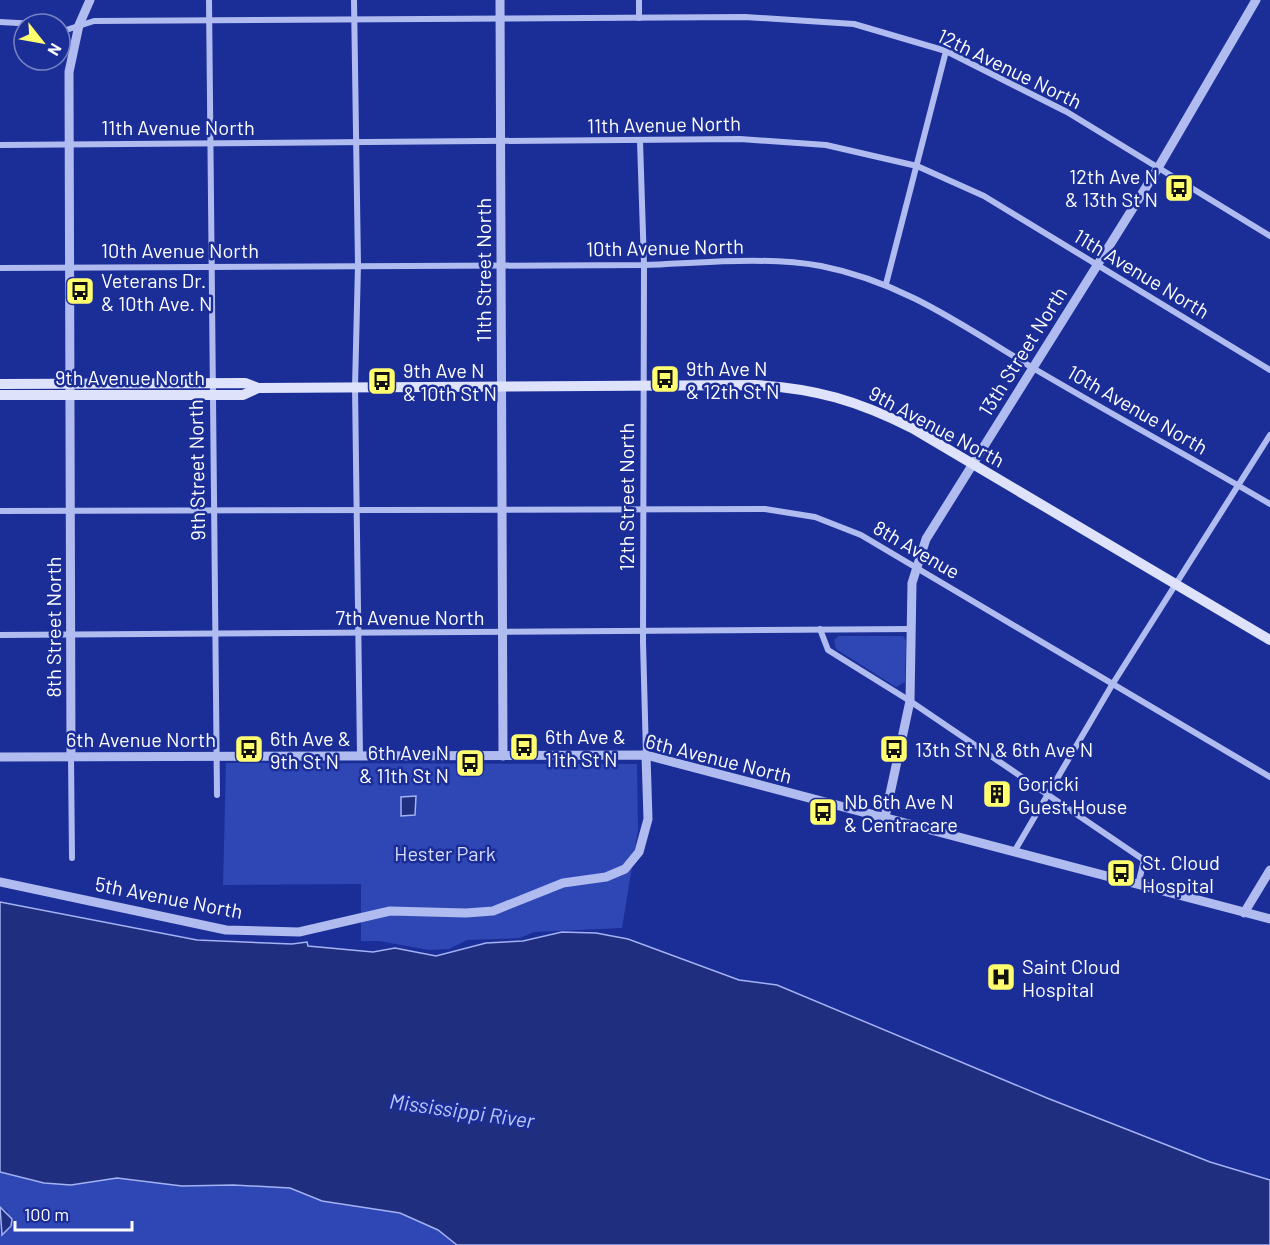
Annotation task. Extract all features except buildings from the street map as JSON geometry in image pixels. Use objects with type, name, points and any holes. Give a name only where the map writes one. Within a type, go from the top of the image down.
[{"type":"main road","name":"9th Avenue North","points":[[0,384],[71,389],[212,389],[243,395],[258,388],[644,385],[755,385],[823,392],[890,417],[1270,640]]},
{"type":"main road","name":"9th Avenue North","points":[[0,395],[71,389]]},
{"type":"street","name":"8th Street North","points":[[72,858],[69,72],[79,25],[90,0]]},
{"type":"street","name":"9th Street North","points":[[209,0],[209,144],[213,267],[214,756],[217,795]]},
{"type":"street","points":[[354,0],[358,265],[355,387],[360,756]]},
{"type":"street","name":"11th Street North","points":[[500,0],[504,756]]},
{"type":"street","points":[[639,0],[639,18]]},
{"type":"street","name":"13th Street North","points":[[885,817],[910,701],[915,567],[926,539],[1158,168],[1256,0]]},
{"type":"street","name":"12th Avenue North","points":[[72,28],[94,21],[747,17],[854,24],[946,51],[1067,112],[1270,236]]},
{"type":"street","points":[[886,284],[946,51]]},
{"type":"street","name":"11th Avenue North","points":[[0,145],[356,144],[740,139],[826,145],[917,166],[984,196],[1270,370]]},
{"type":"street","name":"12th Street North","points":[[639,852],[648,819],[643,631],[644,264],[640,141]]},
{"type":"street","name":"10th Avenue North","points":[[0,268],[644,264],[741,261],[820,266],[886,284],[935,307],[1032,368],[1270,504]]},
{"type":"street","points":[[1014,852],[1112,685],[1270,435]]},
{"type":"street","name":"8th Avenue","points":[[0,511],[765,509],[815,517],[861,535],[1270,777]]},
{"type":"street","name":"7th Avenue North","points":[[0,635],[503,633],[912,628]]},
{"type":"street","points":[[820,629],[828,650],[910,701],[1144,860],[1138,885]]},
{"type":"street","name":"6th Avenue North","points":[[0,757],[646,755],[1270,919]]},
{"type":"street","name":"5th Avenue North","points":[[0,882],[226,930],[299,932],[390,911],[466,913],[493,910],[563,883],[606,878],[625,869],[639,852]]},
{"type":"street","points":[[1244,913],[1270,870]]},
{"type":"green space","points":[[839,636],[903,636],[906,640],[905,682],[896,687],[836,649],[834,640]]},
{"type":"green space","name":"Hester Park","points":[[226,763],[637,764],[638,830],[622,928],[534,932],[520,938],[467,940],[449,949],[429,950],[379,941],[361,941],[361,884],[223,885]]},
{"type":"green space","points":[[0,1172],[44,1183],[71,1185],[117,1178],[182,1186],[233,1185],[290,1188],[322,1201],[400,1213],[438,1230],[457,1245],[0,1245],[0,1235],[8,1212],[0,1207]]},
{"type":"water","points":[[416,796],[415,815],[401,816],[401,797]]},
{"type":"water","name":"Mississippi River","points":[[0,902],[197,940],[292,944],[307,942],[308,946],[373,952],[395,948],[436,956],[486,943],[523,941],[562,932],[596,933],[628,939],[739,980],[777,985],[1047,1098],[1210,1162],[1270,1180],[1270,1245],[457,1245],[438,1230],[400,1213],[322,1201],[290,1188],[233,1185],[182,1186],[117,1178],[71,1185],[44,1183],[0,1172]]},
{"type":"water","points":[[0,1207],[12,1219],[11,1226],[2,1235]]},
{"type":"place","name":"12th Ave N & 13th St N","points":[[1179,188]]},
{"type":"place","name":"Veterans Dr. & 10th Ave. N","points":[[80,291]]},
{"type":"place","name":"9th Ave N & 12th St N","points":[[665,379]]},
{"type":"place","name":"9th Ave N & 10th St N","points":[[382,381]]},
{"type":"place","name":"6th Ave & 11th St N","points":[[524,747]]},
{"type":"place","name":"6th Ave & 9th St N","points":[[249,749]]},
{"type":"place","name":"13th St N & 6th Ave N","points":[[894,749]]},
{"type":"place","name":"6th Ave N & 11th St N","points":[[470,763]]},
{"type":"place","name":"Goricki Guest House","points":[[997,794]]},
{"type":"place","name":"Nb 6th Ave N & Centracare","points":[[823,812]]},
{"type":"place","name":"St. Cloud Hospital","points":[[1121,873]]},
{"type":"place","name":"Saint Cloud Hospital","points":[[1001,977]]}]
